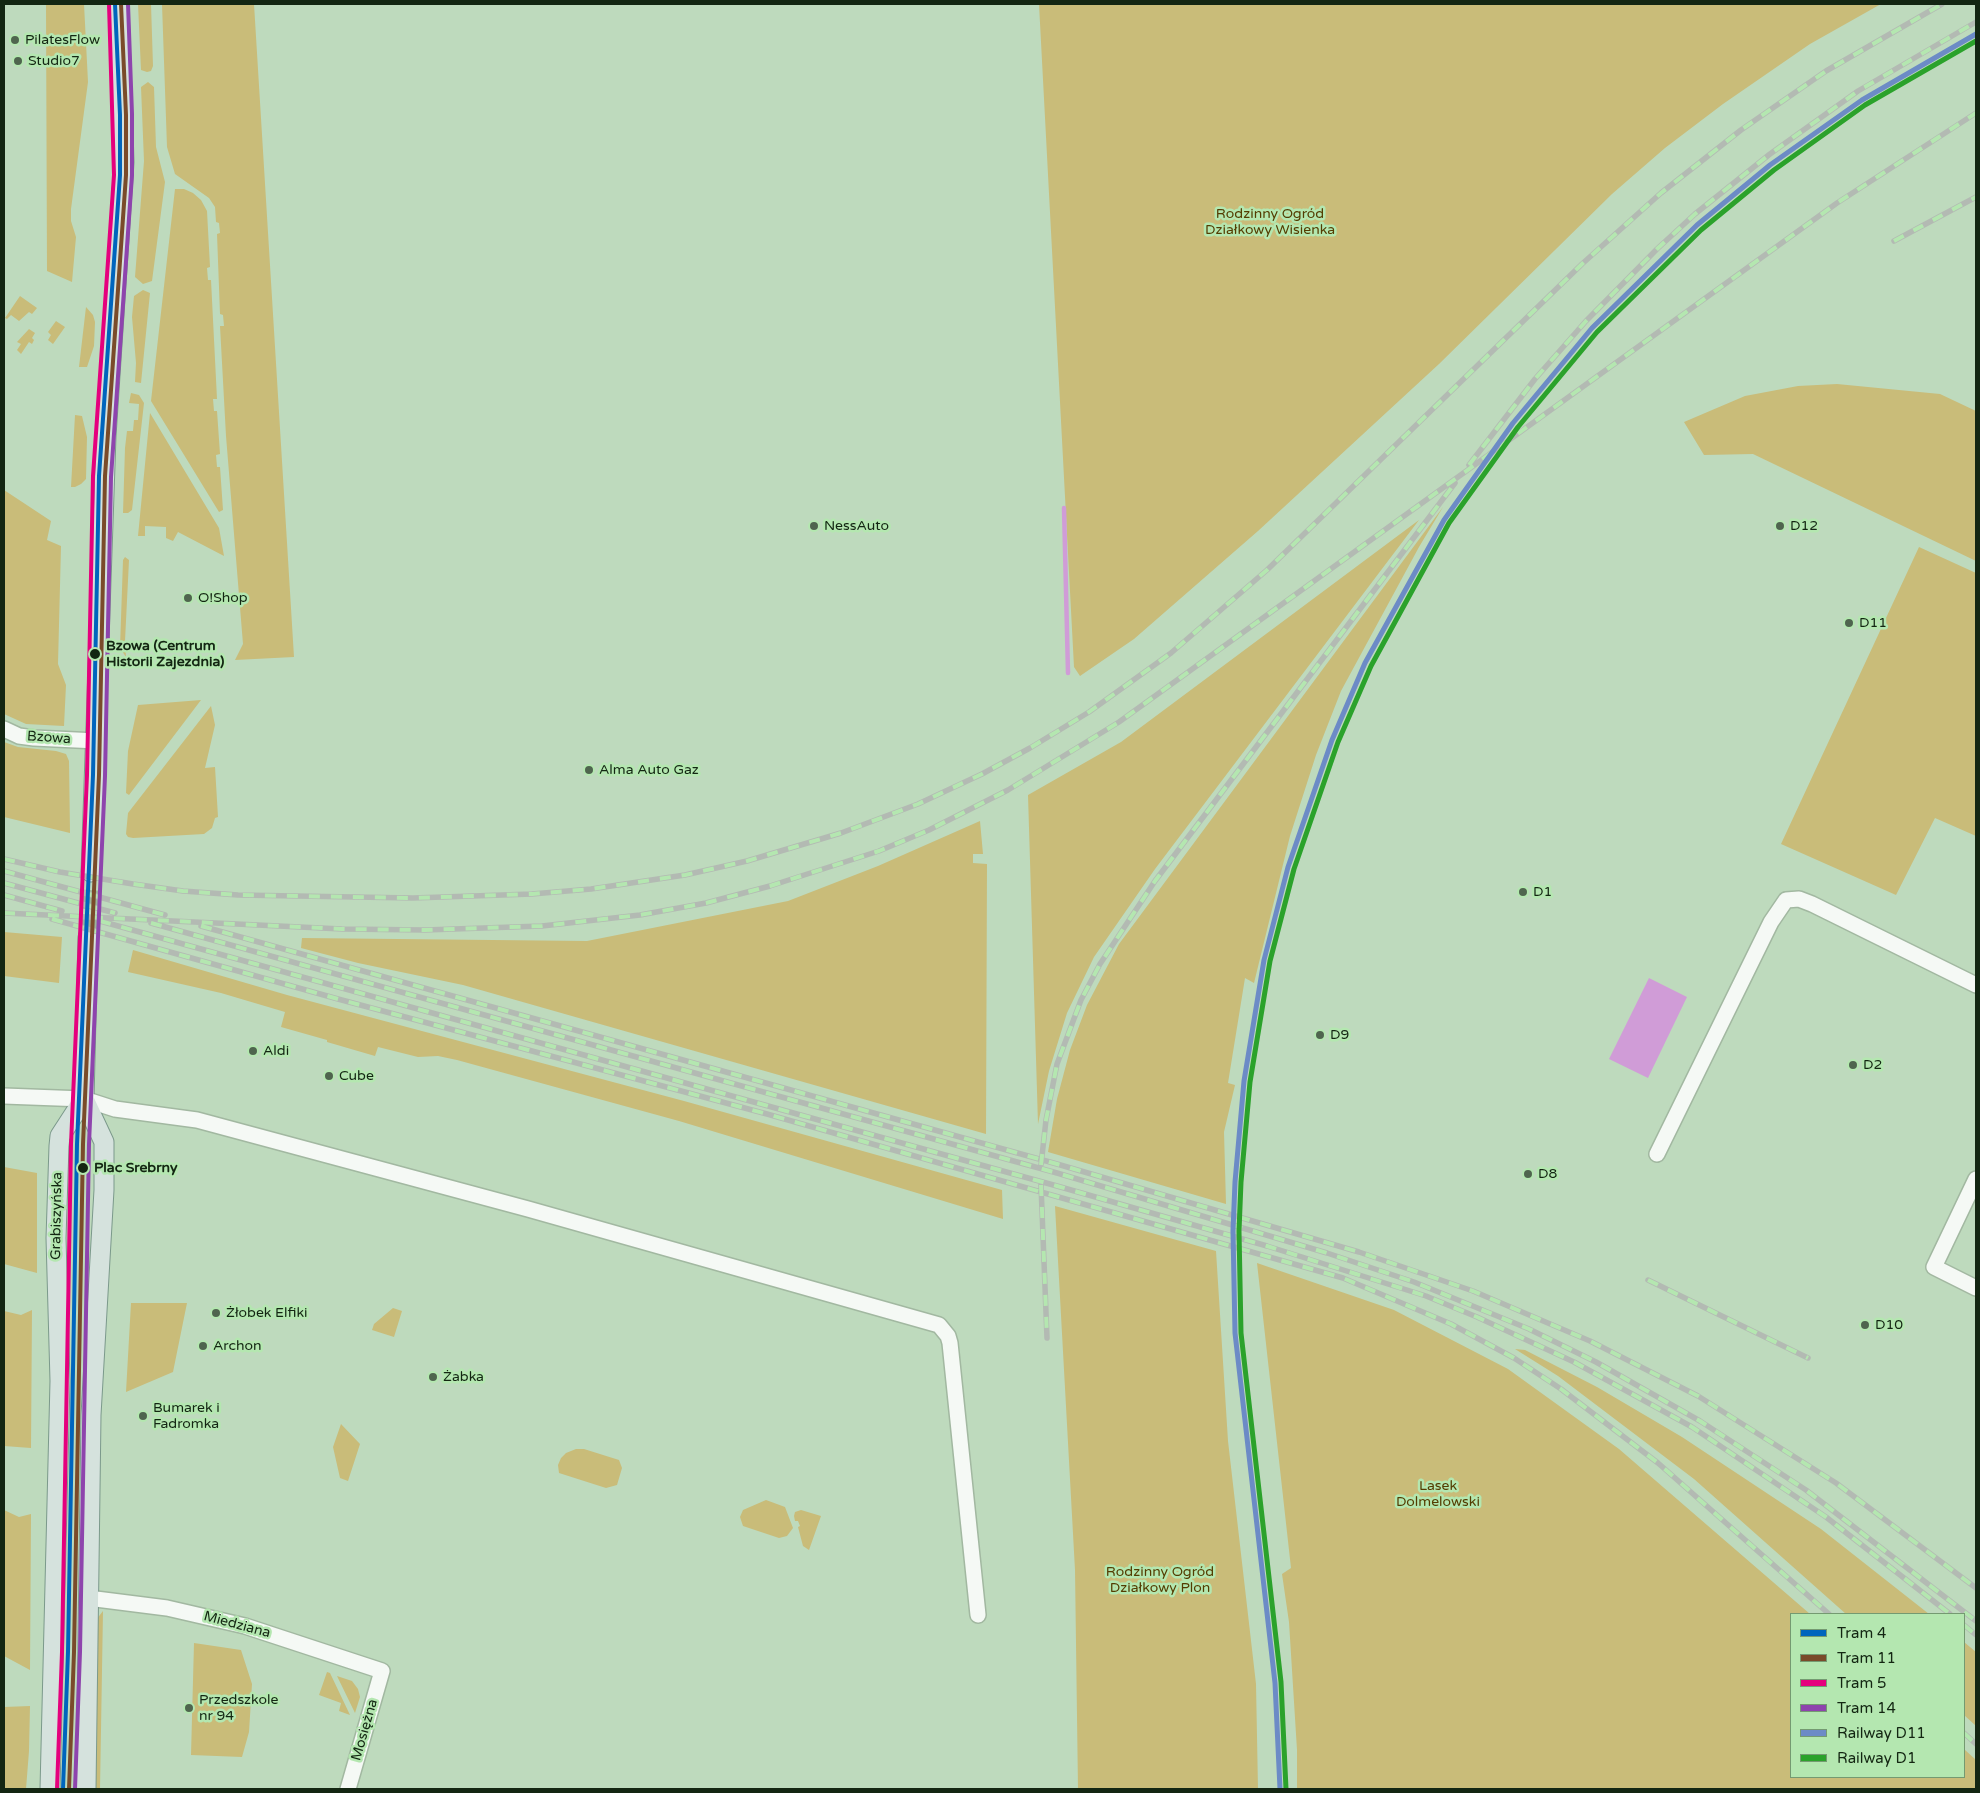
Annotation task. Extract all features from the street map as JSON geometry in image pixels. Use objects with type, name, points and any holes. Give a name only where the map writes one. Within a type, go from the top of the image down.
[{"type":"main road","points":[[91,882],[106,436],[124,162],[119,4]]},
{"type":"main road","points":[[86,1789],[91,1415],[103,1220],[104,1142],[84,1100],[88,937]]},
{"type":"main road","name":"Grabiszyńska","points":[[50,1789],[60,1390],[56,1238],[59,1146],[60,1136],[84,1100]]},
{"type":"street","name":"Bzowa","points":[[4,728],[26,737],[97,741]]},
{"type":"street","points":[[1658,1154],[1770,922],[1786,900],[1799,899],[1812,904],[1976,985]]},
{"type":"street","points":[[4,1096],[84,1100],[115,1109],[197,1120],[528,1208],[940,1324],[950,1343],[959,1452],[978,1615]]},
{"type":"street","points":[[1976,1179],[1934,1267],[1976,1288]]},
{"type":"street","name":"Miedziana","points":[[88,1598],[167,1608],[245,1626],[382,1671]]},
{"type":"street","name":"Mosiężna","points":[[348,1789],[382,1671]]},
{"type":"green space","points":[[46,4],[84,4],[88,82],[71,209],[71,221],[76,237],[72,282],[47,271]]},
{"type":"green space","points":[[138,4],[151,4],[153,66],[151,71],[147,72],[141,70]]},
{"type":"green space","points":[[162,4],[254,4],[294,657],[235,660],[243,644],[226,436],[220,326],[224,326],[223,315],[220,314],[217,234],[220,233],[219,223],[216,222],[215,207],[209,198],[175,174],[167,147]]},
{"type":"green space","name":"Rodzinny Ogród Działkowy Wisienka","points":[[1039,4],[1881,4],[1810,44],[1723,104],[1665,148],[1612,194],[1439,364],[1258,531],[1134,639],[1080,676],[1074,667]]},
{"type":"green space","points":[[148,82],[154,87],[156,147],[165,182],[152,281],[143,284],[135,277],[144,161],[141,87]]},
{"type":"green space","points":[[175,189],[184,189],[193,193],[201,200],[207,211],[210,267],[207,268],[208,280],[211,280],[217,399],[213,399],[214,411],[217,411],[220,454],[216,455],[217,467],[220,467],[223,510],[219,512],[151,401]]},
{"type":"green space","points":[[143,290],[150,293],[141,383],[135,382],[136,363],[132,317],[134,296]]},
{"type":"green space","points":[[20,296],[37,308],[32,314],[29,312],[19,321],[11,315],[7,319],[5,318]]},
{"type":"green space","points":[[86,307],[93,315],[95,322],[94,346],[87,367],[79,367]]},
{"type":"green space","points":[[56,321],[65,327],[53,344],[48,340],[51,335],[48,332]]},
{"type":"green space","points":[[29,329],[35,333],[32,338],[34,340],[32,344],[29,342],[21,354],[17,350],[21,344],[17,342]]},
{"type":"green space","points":[[1837,384],[1940,394],[1976,411],[1976,561],[1753,454],[1704,455],[1684,422],[1745,396],[1798,386]]},
{"type":"green space","points":[[131,393],[139,395],[144,403],[132,510],[128,513],[123,513],[127,431],[133,431],[134,420],[138,420],[139,404],[129,403]]},
{"type":"green space","points":[[150,413],[219,528],[224,556],[178,532],[173,541],[166,538],[166,527],[145,526],[145,536],[138,536]]},
{"type":"green space","points":[[75,415],[82,416],[87,437],[86,479],[81,484],[71,487]]},
{"type":"green space","points":[[4,490],[51,521],[47,540],[61,546],[58,664],[66,685],[64,726],[26,724],[4,714]]},
{"type":"green space","points":[[1443,507],[1419,547],[1341,691],[1316,755],[1290,836],[1254,983],[1245,978],[1228,1083],[1235,1085],[1224,1132],[1226,1204],[1048,1152],[1057,1099],[1070,1050],[1087,1005],[1119,944]]},
{"type":"green space","points":[[1419,520],[1155,869],[1094,957],[1067,1013],[1049,1071],[1038,1124],[1028,795],[1121,742]]},
{"type":"green space","points":[[1919,547],[1976,573],[1976,836],[1935,818],[1896,895],[1781,844]]},
{"type":"green space","points":[[125,557],[129,560],[126,657],[120,648],[123,560]]},
{"type":"green space","points":[[201,700],[129,795],[126,793],[128,751],[138,705]]},
{"type":"green space","points":[[211,706],[215,725],[205,768],[215,767],[218,817],[215,818],[212,828],[204,834],[128,837],[126,834],[128,813]]},
{"type":"green space","points":[[4,742],[18,747],[56,751],[66,754],[69,761],[70,833],[4,817]]},
{"type":"green space","points":[[980,821],[983,854],[973,854],[973,863],[987,864],[986,1134],[463,985],[358,963],[301,948],[302,938],[587,941],[788,901],[878,866]]},
{"type":"green space","points":[[4,932],[62,937],[59,983],[4,976]]},
{"type":"green space","points":[[133,950],[287,995],[684,1101],[1002,1190],[1003,1219],[679,1121],[457,1060],[438,1056],[418,1057],[378,1047],[375,1056],[327,1042],[327,1040],[281,1027],[285,1012],[221,993],[128,972]]},
{"type":"green space","points":[[4,1167],[37,1173],[37,1273],[4,1264]]},
{"type":"green space","name":"Rodzinny Ogród Działkowy Plon","points":[[1055,1206],[1216,1251],[1228,1441],[1256,1684],[1258,1789],[1078,1789],[1075,1570]]},
{"type":"green space","name":"Lasek Dolmelowski","points":[[1257,1263],[1394,1310],[1508,1369],[1619,1449],[1809,1613],[1790,1613],[1790,1778],[1965,1778],[1965,1750],[1976,1760],[1976,1789],[1297,1789],[1297,1750],[1289,1622],[1282,1574],[1291,1568]]},
{"type":"green space","points":[[131,1303],[187,1303],[173,1372],[126,1392]]},
{"type":"green space","points":[[393,1308],[402,1311],[394,1337],[372,1330],[374,1324]]},
{"type":"green space","points":[[32,1310],[31,1448],[4,1446],[4,1311],[21,1315]]},
{"type":"green space","points":[[1515,1349],[1525,1350],[1597,1387],[1682,1437],[1821,1529],[1928,1613],[1845,1613],[1694,1479],[1558,1376]]},
{"type":"green space","points":[[341,1424],[360,1444],[348,1481],[340,1478],[333,1447]]},
{"type":"green space","points":[[576,1449],[584,1449],[619,1460],[622,1468],[617,1485],[606,1488],[559,1473],[558,1465],[561,1458],[566,1453]]},
{"type":"green space","points":[[766,1500],[785,1507],[793,1528],[787,1536],[779,1538],[743,1526],[740,1517],[743,1510]]},
{"type":"green space","points":[[4,1510],[19,1517],[31,1514],[30,1670],[4,1656]]},
{"type":"green space","points":[[801,1510],[821,1516],[809,1550],[803,1546],[798,1527],[800,1526],[798,1521],[795,1521],[794,1516],[795,1512]]},
{"type":"green space","points":[[103,1611],[100,1789],[95,1789],[96,1620]]},
{"type":"green space","points":[[194,1643],[241,1650],[252,1684],[249,1732],[242,1757],[191,1755]]},
{"type":"green space","points":[[1965,1643],[1976,1652],[1976,1726],[1965,1716]]},
{"type":"green space","points":[[327,1672],[330,1673],[350,1715],[339,1711],[341,1703],[319,1695]]},
{"type":"green space","points":[[337,1676],[352,1681],[358,1689],[360,1697],[355,1713]]},
{"type":"green space","points":[[30,1706],[26,1789],[4,1789],[4,1707]]},
{"type":"shaded area","points":[[1649,978],[1687,997],[1648,1078],[1609,1059]]},
{"type":"waterway","points":[[1064,508],[1068,673]]},
{"type":"tunnel","points":[[88,937],[91,889]]},
{"type":"railway","points":[[4,859],[60,872],[133,884],[183,891],[238,895],[413,898],[532,894],[591,889],[685,875],[747,861],[841,833],[918,804],[982,774],[1030,748],[1089,712],[1171,653],[1267,570],[1582,264],[1661,193],[1741,130],[1826,71],[1942,4]]},
{"type":"railway","points":[[1469,465],[1535,379],[1586,321],[1657,249],[1695,214],[1770,154],[1858,91],[1976,22]]},
{"type":"railway","points":[[4,913],[342,929],[425,930],[542,926],[640,915],[706,903],[770,886],[879,851],[929,830],[1008,790],[1119,722],[1837,203],[1976,113]]},
{"type":"railway","points":[[1894,241],[1976,197]]},
{"type":"railway","points":[[1041,1165],[1046,1120],[1057,1064],[1081,1000],[1100,964],[1155,881],[1455,483]]},
{"type":"railway","points":[[4,871],[165,915]]},
{"type":"railway","points":[[4,883],[115,913]]},
{"type":"railway","points":[[4,895],[62,911]]},
{"type":"railway","points":[[52,919],[338,999],[767,1114],[1343,1278],[1451,1324],[1514,1358],[1561,1389],[1658,1463],[1828,1613]]},
{"type":"railway","points":[[100,921],[1057,1186],[1267,1246],[1426,1296],[1477,1317],[1574,1362],[1692,1427],[1826,1517],[1949,1613]]},
{"type":"railway","points":[[151,923],[1057,1173],[1327,1253],[1414,1282],[1529,1329],[1596,1362],[1700,1421],[1806,1490],[1976,1621]]},
{"type":"railway","points":[[201,926],[1057,1164],[1359,1252],[1473,1291],[1590,1341],[1698,1396],[1836,1483],[1976,1588]]},
{"type":"railway","points":[[1041,1185],[1047,1338]]},
{"type":"railway","points":[[1648,1280],[1808,1358]]},
{"type":"railway","points":[[1965,1626],[1976,1635]]},
{"type":"railway","points":[[1965,1734],[1976,1744]]},
{"type":"tram line","name":"5","points":[[57,1789],[62,1652],[71,1144],[87,775],[93,476],[114,175],[109,4]]},
{"type":"tram line","name":"4","points":[[63,1789],[68,1652],[77,1144],[93,775],[99,476],[120,175],[120,115],[115,4]]},
{"type":"tram line","name":"11","points":[[69,1789],[74,1652],[83,1144],[99,775],[105,476],[126,175],[126,115],[121,4]]},
{"type":"tram line","name":"14","points":[[75,1789],[80,1652],[89,1144],[105,776],[111,477],[132,175],[128,4]]},
{"type":"rail line","name":"D11","points":[[1280,1789],[1275,1683],[1235,1333],[1233,1231],[1235,1182],[1244,1081],[1264,960],[1288,867],[1332,740],[1365,663],[1444,520],[1513,423],[1592,328],[1697,225],[1770,165],[1862,100],[1976,34]]},
{"type":"rail line","name":"D1","points":[[1286,1789],[1281,1682],[1241,1333],[1239,1231],[1241,1182],[1250,1082],[1270,961],[1294,869],[1338,742],[1371,666],[1449,523],[1518,427],[1597,332],[1701,230],[1774,170],[1865,105],[1976,41]]},
{"type":"place","name":"PilatesFlow","points":[[15,40]]},
{"type":"place","name":"Studio7","points":[[18,61]]},
{"type":"place","name":"NessAuto","points":[[814,526]]},
{"type":"place","name":"D12","points":[[1780,526]]},
{"type":"place","name":"O!Shop","points":[[188,598]]},
{"type":"place","name":"D11","points":[[1849,623]]},
{"type":"place","name":"Bzowa (Centrum Historii Zajezdnia)","points":[[95,654]]},
{"type":"place","name":"Alma Auto Gaz","points":[[589,770]]},
{"type":"place","name":"D1","points":[[1523,892]]},
{"type":"place","name":"D9","points":[[1320,1035]]},
{"type":"place","name":"Aldi","points":[[253,1051]]},
{"type":"place","name":"D2","points":[[1853,1065]]},
{"type":"place","name":"Cube","points":[[329,1076]]},
{"type":"place","name":"Plac Srebrny","points":[[83,1168]]},
{"type":"place","name":"D8","points":[[1528,1174]]},
{"type":"place","name":"Żłobek Elfiki","points":[[216,1313]]},
{"type":"place","name":"D10","points":[[1865,1325]]},
{"type":"place","name":"Archon","points":[[203,1346]]},
{"type":"place","name":"Żabka","points":[[433,1377]]},
{"type":"place","name":"Bumarek i Fadromka","points":[[143,1416]]},
{"type":"place","name":"Przedszkole nr 94","points":[[189,1708]]}]
